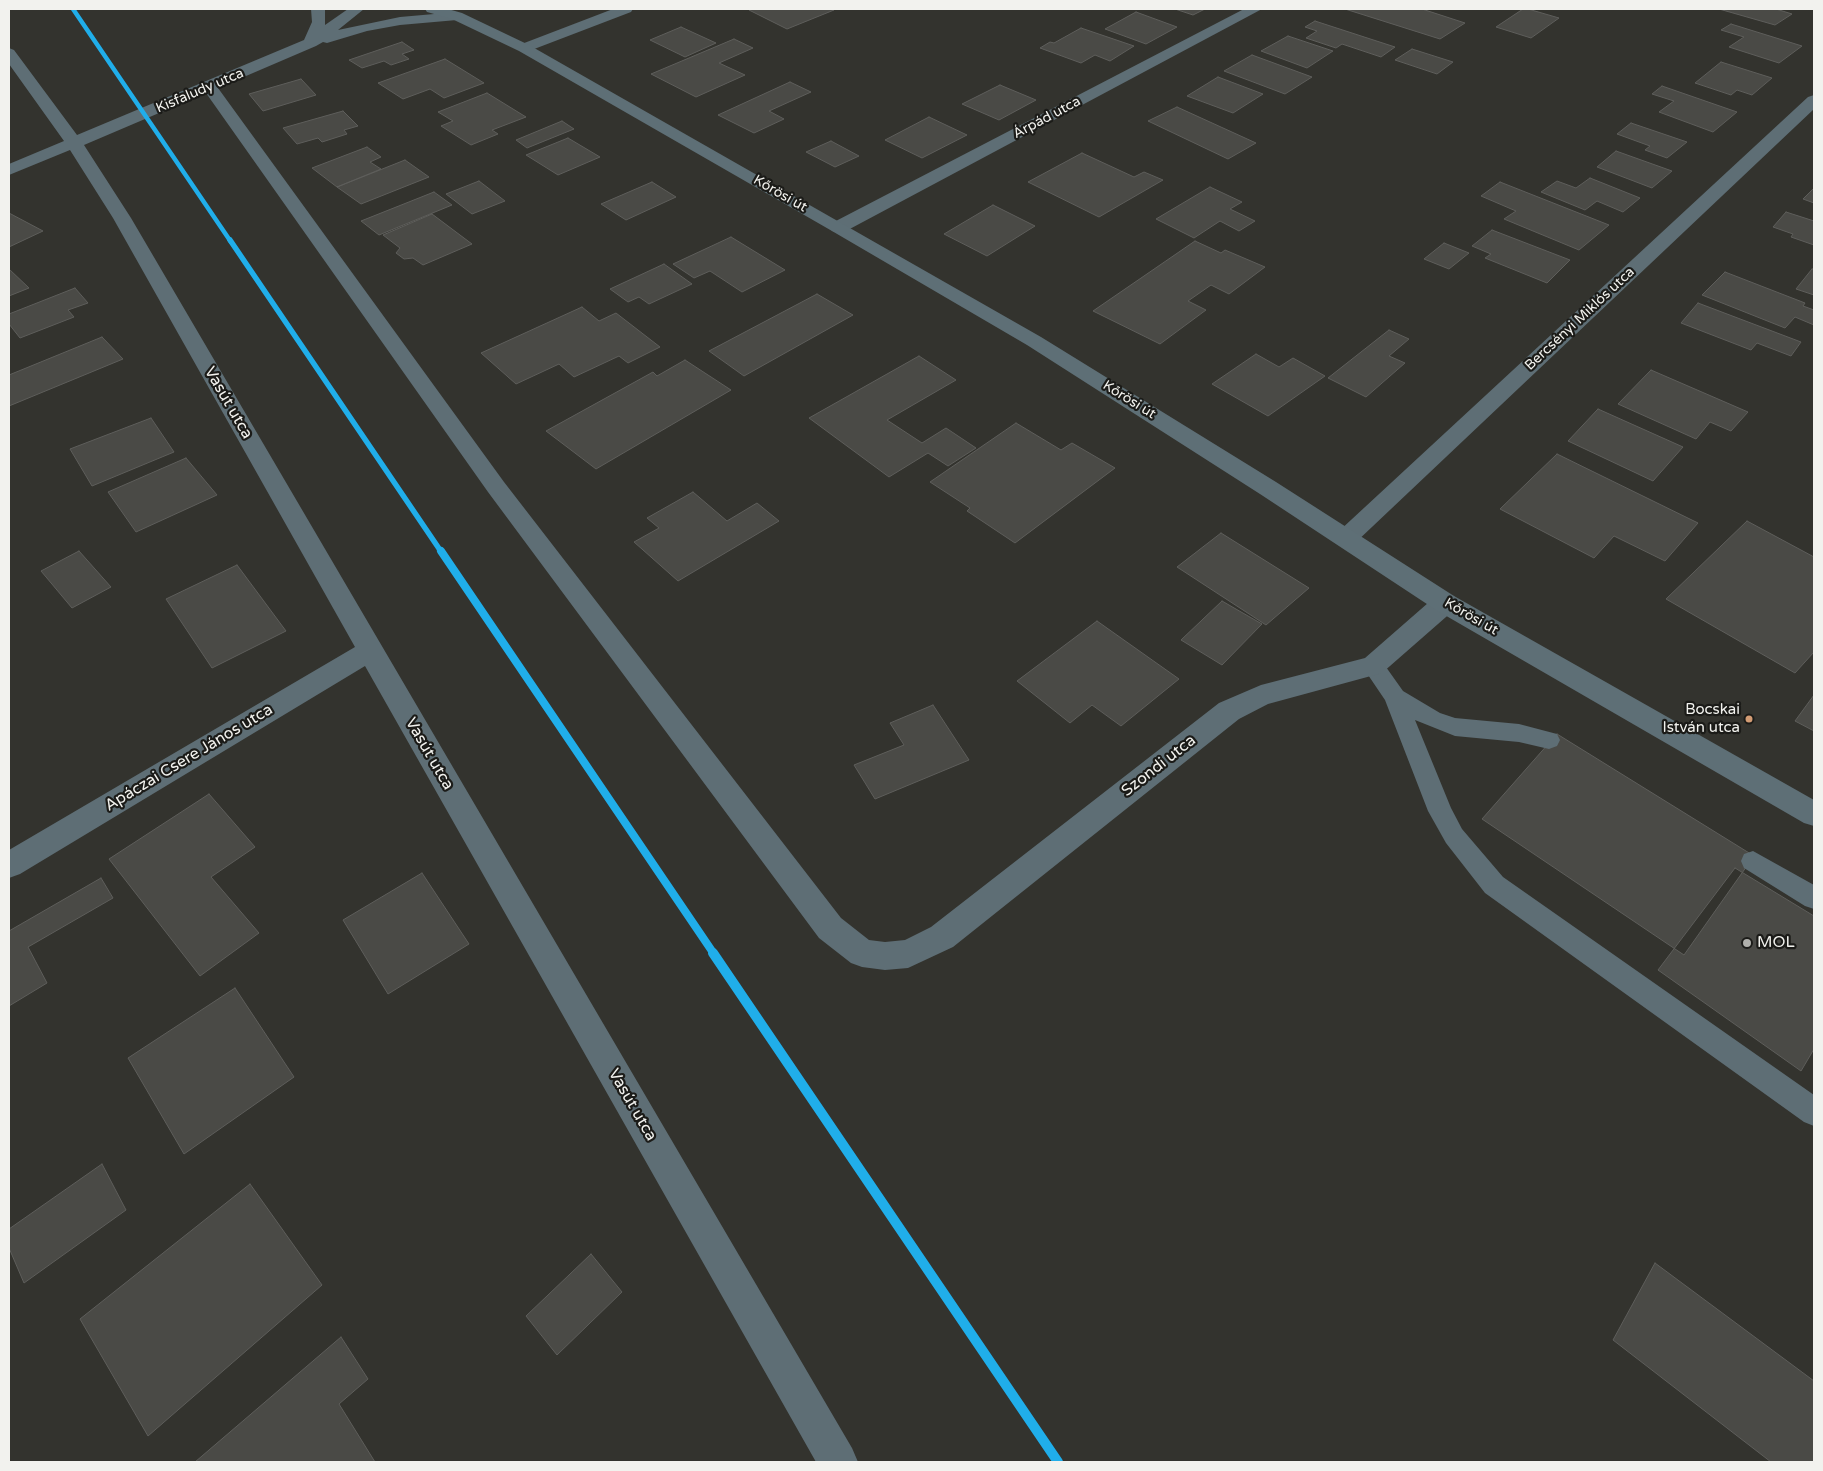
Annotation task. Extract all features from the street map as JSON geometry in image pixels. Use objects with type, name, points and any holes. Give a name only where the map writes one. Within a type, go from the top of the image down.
[{"type":"main road","name":"Kőrösi út","points":[[432,9],[457,16],[524,48],[839,227],[1034,341],[1346,538],[1445,603],[1814,814]]},
{"type":"street","points":[[311,43],[319,22],[318,9]]},
{"type":"street","name":"Kisfaludy utca","points":[[9,170],[210,88],[311,43],[356,9]]},
{"type":"street","points":[[524,48],[626,9]]},
{"type":"street","name":"Árpád utca","points":[[839,227],[1255,9]]},
{"type":"street","points":[[311,43],[392,22],[457,16]]},
{"type":"street","name":"Vasút utca","points":[[9,53],[74,143],[122,218],[838,1462]]},
{"type":"street","name":"Szondi utca","points":[[210,88],[496,487],[830,928],[862,953],[885,956],[908,954],[942,937],[1229,711],[1260,696],[1373,666],[1445,603]]},
{"type":"street","name":"Bercsényi Miklós utca","points":[[1346,538],[1814,100]]},
{"type":"street","name":"Apáczai Csere János utca","points":[[9,865],[370,651]]},
{"type":"lane","points":[[1373,666],[1395,697],[1440,811],[1454,836],[1494,885],[1814,1112]]},
{"type":"lane","points":[[1395,697],[1432,719],[1455,727],[1519,733],[1549,740]]},
{"type":"lane","points":[[1753,861],[1814,898]]},
{"type":"building","points":[[1175,9],[1205,9],[1193,15]]},
{"type":"building","points":[[1345,9],[1422,9],[1465,23],[1440,39]]},
{"type":"building","points":[[1523,9],[1559,18],[1531,38],[1496,27]]},
{"type":"building","points":[[1719,9],[1776,9],[1792,14],[1775,25]]},
{"type":"building","points":[[749,10],[834,10],[787,29]]},
{"type":"building","points":[[1136,12],[1177,27],[1146,44],[1105,29]]},
{"type":"building","points":[[1315,21],[1395,47],[1381,57],[1342,44],[1336,48],[1306,38],[1317,31],[1305,27]]},
{"type":"building","points":[[1731,24],[1802,46],[1779,63],[1729,47],[1744,37],[1721,30]]},
{"type":"building","points":[[681,27],[716,43],[685,57],[650,40]]},
{"type":"building","points":[[1081,28],[1134,46],[1110,61],[1095,55],[1081,63],[1040,48],[1050,42],[1054,43]]},
{"type":"building","points":[[1288,36],[1333,51],[1307,68],[1261,51]]},
{"type":"building","points":[[734,39],[753,48],[719,63],[745,75],[696,97],[651,74]]},
{"type":"building","points":[[402,42],[414,50],[402,54],[409,59],[391,65],[384,61],[362,68],[349,60]]},
{"type":"building","points":[[1412,49],[1453,62],[1437,74],[1395,60]]},
{"type":"building","points":[[1252,55],[1312,77],[1285,94],[1224,71]]},
{"type":"building","points":[[445,59],[484,83],[444,98],[430,89],[403,99],[378,83]]},
{"type":"building","points":[[1721,62],[1772,78],[1752,95],[1737,90],[1731,95],[1695,83]]},
{"type":"building","points":[[1218,77],[1263,94],[1233,113],[1187,96]]},
{"type":"building","points":[[301,79],[316,95],[263,111],[249,94]]},
{"type":"building","points":[[790,82],[811,92],[769,111],[784,119],[754,133],[718,115]]},
{"type":"building","points":[[1000,85],[1036,100],[999,120],[962,104]]},
{"type":"building","points":[[1662,86],[1737,112],[1713,132],[1659,112],[1674,101],[1652,94]]},
{"type":"building","points":[[487,93],[526,117],[492,130],[498,134],[471,145],[441,126],[453,121],[438,112]]},
{"type":"building","points":[[1177,107],[1256,143],[1228,159],[1148,121]]},
{"type":"building","points":[[343,111],[358,126],[344,130],[347,134],[322,142],[318,138],[297,144],[283,128]]},
{"type":"building","points":[[929,117],[967,135],[922,158],[885,140]]},
{"type":"building","points":[[562,121],[574,129],[527,148],[516,140]]},
{"type":"building","points":[[1631,123],[1687,142],[1667,158],[1645,150],[1650,146],[1617,134]]},
{"type":"building","points":[[568,138],[600,157],[558,175],[526,155]]},
{"type":"building","points":[[831,141],[859,156],[835,167],[806,152]]},
{"type":"building","points":[[367,147],[381,157],[370,162],[381,169],[337,187],[312,168]]},
{"type":"building","points":[[1616,151],[1672,171],[1652,188],[1597,167]]},
{"type":"building","points":[[1082,153],[1134,177],[1144,172],[1163,180],[1099,217],[1028,182]]},
{"type":"building","points":[[405,160],[429,177],[361,204],[337,187]]},
{"type":"building","points":[[1590,178],[1640,198],[1623,212],[1597,201],[1585,210],[1541,192],[1557,181],[1576,188]]},
{"type":"building","points":[[479,181],[505,201],[472,214],[446,194]]},
{"type":"building","points":[[652,182],[676,197],[626,220],[601,204]]},
{"type":"building","points":[[1500,182],[1609,225],[1579,250],[1504,219],[1516,211],[1481,196]]},
{"type":"building","points":[[1210,187],[1242,202],[1230,209],[1255,221],[1239,231],[1220,221],[1194,238],[1156,219]]},
{"type":"building","points":[[1814,188],[1814,203],[1803,199]]},
{"type":"building","points":[[434,192],[452,205],[379,235],[361,221]]},
{"type":"building","points":[[993,205],[1035,226],[987,256],[944,234]]},
{"type":"building","points":[[1786,212],[1814,221],[1814,245],[1791,237],[1793,234],[1773,227]]},
{"type":"building","points":[[9,213],[43,231],[9,247]]},
{"type":"building","points":[[432,214],[472,244],[423,265],[413,258],[404,259],[396,253],[400,248],[383,235]]},
{"type":"building","points":[[1492,230],[1570,260],[1547,283],[1485,258],[1491,254],[1472,246]]},
{"type":"building","points":[[731,237],[785,270],[742,292],[710,271],[694,278],[673,264]]},
{"type":"building","points":[[1195,241],[1221,253],[1225,250],[1265,267],[1229,294],[1211,285],[1188,301],[1206,310],[1160,344],[1093,311]]},
{"type":"building","points":[[1444,243],[1469,253],[1449,269],[1424,259]]},
{"type":"building","points":[[664,264],[692,284],[649,304],[639,297],[628,302],[610,289]]},
{"type":"building","points":[[9,269],[29,288],[9,296]]},
{"type":"building","points":[[1814,269],[1814,295],[1796,289]]},
{"type":"building","points":[[1725,272],[1805,303],[1803,306],[1814,310],[1814,325],[1795,317],[1785,328],[1702,295]]},
{"type":"building","points":[[75,288],[88,303],[68,310],[74,317],[20,338],[9,324],[9,314]]},
{"type":"building","points":[[817,294],[853,315],[744,376],[709,351]]},
{"type":"building","points":[[1698,303],[1801,342],[1791,356],[1757,343],[1751,350],[1681,323]]},
{"type":"building","points":[[582,307],[599,321],[616,313],[660,347],[628,363],[619,356],[574,377],[559,364],[516,384],[481,353]]},
{"type":"building","points":[[1389,330],[1409,339],[1389,356],[1405,363],[1366,397],[1328,378]]},
{"type":"building","points":[[102,337],[123,359],[9,406],[9,375]]},
{"type":"building","points":[[1256,354],[1279,367],[1293,358],[1325,376],[1268,416],[1212,384]]},
{"type":"building","points":[[919,356],[956,380],[887,420],[922,443],[946,428],[976,448],[948,466],[928,453],[889,477],[809,418]]},
{"type":"building","points":[[685,360],[731,390],[596,469],[546,431],[653,372],[657,376]]},
{"type":"building","points":[[1651,370],[1748,412],[1731,431],[1710,422],[1696,439],[1618,404]]},
{"type":"building","points":[[1598,409],[1683,447],[1653,481],[1568,441]]},
{"type":"building","points":[[151,418],[174,452],[92,486],[70,449]]},
{"type":"building","points":[[1016,423],[1061,450],[1072,443],[1115,468],[1015,543],[967,511],[970,508],[930,482]]},
{"type":"building","points":[[1557,454],[1698,523],[1665,561],[1614,536],[1594,558],[1500,509]]},
{"type":"building","points":[[186,458],[217,495],[136,532],[108,492]]},
{"type":"building","points":[[693,492],[727,521],[757,503],[779,521],[678,581],[634,542],[659,528],[647,518]]},
{"type":"building","points":[[1747,521],[1814,557],[1814,652],[1795,673],[1666,599]]},
{"type":"building","points":[[1221,533],[1309,588],[1266,625],[1177,567]]},
{"type":"building","points":[[79,551],[111,587],[72,608],[41,571]]},
{"type":"building","points":[[237,565],[286,631],[212,668],[166,599]]},
{"type":"building","points":[[1222,601],[1262,624],[1222,665],[1181,640]]},
{"type":"building","points":[[1097,621],[1179,679],[1121,726],[1092,705],[1070,723],[1017,681]]},
{"type":"building","points":[[1814,695],[1814,731],[1795,721]]},
{"type":"building","points":[[933,705],[969,760],[875,799],[854,765],[904,745],[890,723]]},
{"type":"building","points":[[1557,734],[1754,856],[1684,955],[1482,819]]},
{"type":"building","points":[[209,794],[255,847],[211,877],[259,933],[200,976],[109,859]]},
{"type":"building","name":"MOL","points":[[1735,868],[1814,916],[1814,1049],[1801,1071],[1658,970]]},
{"type":"building","points":[[422,873],[469,944],[388,994],[343,920]]},
{"type":"building","points":[[101,878],[113,898],[28,947],[47,983],[9,1006],[9,931]]},
{"type":"building","points":[[235,988],[294,1077],[184,1154],[128,1058]]},
{"type":"building","points":[[102,1164],[126,1210],[24,1283],[9,1248],[9,1229]]},
{"type":"building","points":[[250,1184],[322,1285],[148,1436],[80,1319]]},
{"type":"building","points":[[591,1254],[622,1292],[557,1355],[526,1316]]},
{"type":"building","points":[[1655,1263],[1814,1381],[1814,1462],[1771,1462],[1613,1340]]},
{"type":"building","points":[[341,1337],[368,1379],[339,1404],[375,1462],[195,1462]]},
{"type":"transit line","points":[[73,9],[1058,1462]]},
{"type":"place","name":"Bocskai István utca","points":[[1749,719]]},
{"type":"place","name":"MOL","points":[[1747,943]]}]
